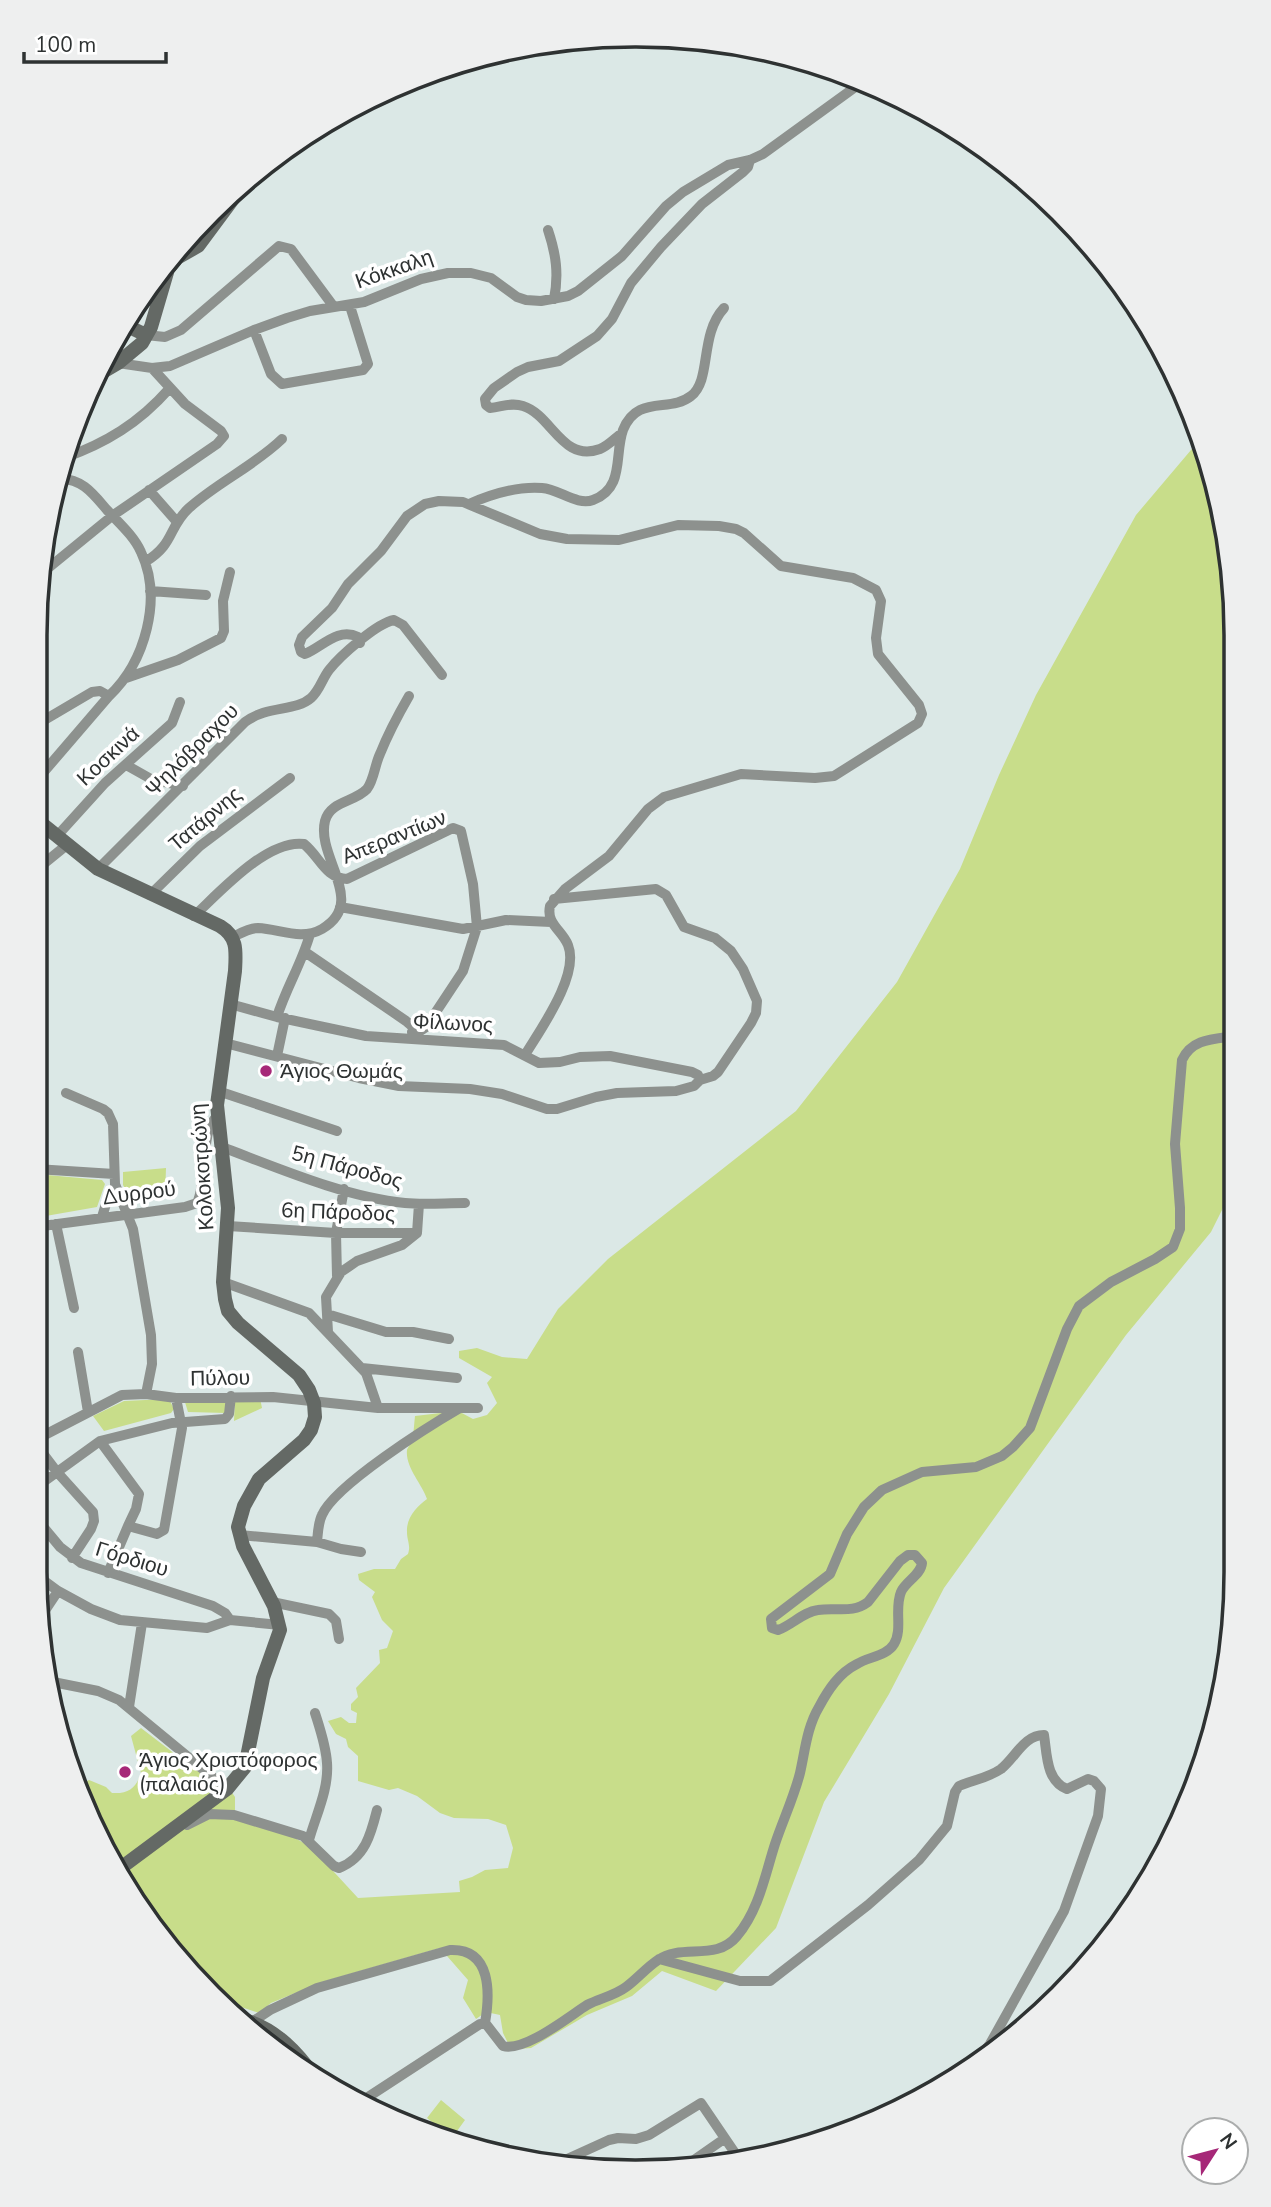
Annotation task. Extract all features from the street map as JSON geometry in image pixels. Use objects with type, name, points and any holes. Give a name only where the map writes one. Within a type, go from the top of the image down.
[{"type":"street","name":"Κόκκαλη","points":[[118,363],[152,368],[182,362],[254,330],[310,311],[350,306],[421,279],[460,272],[497,280],[517,297],[526,300],[554,299],[578,291],[620,259],[666,206],[683,192],[728,164],[750,160],[763,154],[852,89]]},
{"type":"street","points":[[622,433],[597,450],[573,449],[564,444],[533,411],[513,404],[490,408],[485,399],[517,372],[559,361],[597,336],[609,324],[631,283],[653,255],[702,204],[747,168],[750,160]]},
{"type":"street","points":[[548,230],[556,256],[558,279],[554,299]]},
{"type":"street","points":[[191,250],[208,232]]},
{"type":"street","points":[[133,329],[146,335],[165,337],[181,330],[279,246],[291,249],[334,307]]},
{"type":"street","points":[[113,366],[139,346],[151,327],[161,289]]},
{"type":"street","points":[[254,330],[271,374],[282,384],[363,370],[368,364],[350,306]]},
{"type":"street","points":[[469,504],[501,492],[530,487],[558,491],[582,501],[596,499],[609,489],[614,481],[622,433],[629,420],[639,411],[656,405],[678,403],[696,391],[703,379],[707,340],[716,317],[724,308]]},
{"type":"street","points":[[51,565],[112,516],[217,444],[224,436],[169,390],[152,368]]},
{"type":"street","points":[[76,453],[136,423],[169,390]]},
{"type":"street","points":[[145,562],[165,546],[177,522],[197,501],[265,455],[282,439]]},
{"type":"street","points":[[47,768],[126,678],[148,627],[151,606],[145,562],[136,544],[80,483],[68,481]]},
{"type":"street","points":[[149,490],[177,522]]},
{"type":"street","points":[[360,643],[358,637],[348,634],[331,639],[305,654],[301,652],[299,645],[303,637],[332,608],[348,584],[381,551],[403,520],[425,504],[439,501],[469,504],[540,534],[567,539],[627,539],[678,525],[730,528],[749,537],[781,566],[841,575],[863,582],[876,590],[881,601],[876,638],[878,654],[919,705],[922,715],[918,723],[834,776],[816,778],[741,774],[664,797],[648,809],[609,856],[554,899],[549,909],[551,922],[568,945],[568,967],[556,1001],[525,1055]]},
{"type":"street","points":[[126,678],[178,660],[221,638],[224,631],[223,601],[230,572]]},
{"type":"street","points":[[150,591],[206,595]]},
{"type":"street","name":"Ψηλόβραχου","points":[[98,869],[250,718],[266,710],[297,705],[311,699],[329,670],[383,624],[394,620],[399,622],[442,675]]},
{"type":"street","points":[[47,719],[92,692],[100,691],[109,696]]},
{"type":"street","name":"Απεραντίων","points":[[340,907],[342,893],[325,842],[326,818],[333,807],[356,797],[368,787],[389,732],[409,696]]},
{"type":"street","name":"Κοσκινά","points":[[47,857],[105,783],[172,723],[180,702]]},
{"type":"street","points":[[126,765],[151,779],[183,786]]},
{"type":"street","name":"Τατάρνης","points":[[149,895],[200,846],[289,778]]},
{"type":"street","points":[[47,828],[98,869],[220,926],[233,937],[258,928],[291,934],[310,934],[329,924],[340,907],[457,929],[506,920],[551,922]]},
{"type":"street","name":"Απεραντίων","points":[[194,916],[251,864],[291,845],[300,843],[307,846],[330,874],[338,879],[354,877],[453,828],[463,833],[473,884],[477,927]]},
{"type":"street","points":[[225,1043],[359,1079],[399,1086],[470,1089],[502,1094],[547,1110],[617,1093],[670,1092],[718,1072],[746,1033],[756,1013],[755,994],[731,951],[715,938],[684,927],[666,895],[656,889],[554,899]]},
{"type":"street","points":[[305,952],[420,1031],[426,1027],[463,971],[477,927]]},
{"type":"street","points":[[277,1056],[281,1018],[310,934]]},
{"type":"street","name":"Κολοκοτρώνη","points":[[233,937],[236,955],[217,1116],[228,1226],[222,1282],[225,1303],[231,1315],[295,1371],[306,1385],[314,1403]]},
{"type":"street","name":"Φίλωνος","points":[[230,1004],[366,1036],[501,1045],[543,1064],[580,1057],[610,1056],[692,1072],[698,1075],[697,1083]]},
{"type":"street","points":[[408,1040],[414,1028]]},
{"type":"street","points":[[254,2019],[317,1988],[458,1949],[469,1954],[485,1972],[489,1993],[485,2023],[503,2046],[520,2045],[588,2005],[625,1988],[659,1959],[670,1955],[712,1951],[730,1944],[737,1937],[761,1892],[799,1776],[816,1711],[830,1688],[849,1668],[884,1653],[893,1645],[898,1600],[905,1585],[920,1571],[922,1563],[915,1555],[904,1558],[862,1606],[846,1610],[815,1610],[778,1630],[772,1628],[771,1619],[830,1574],[852,1525],[871,1499],[882,1490],[922,1472],[976,1467],[1002,1455],[1022,1439],[1030,1428],[1067,1329],[1079,1306],[1111,1282],[1173,1247],[1180,1229],[1175,1144],[1182,1060],[1189,1049],[1200,1042],[1224,1038]]},
{"type":"street","points":[[218,1091],[337,1131]]},
{"type":"street","points":[[66,1093],[103,1109],[112,1118],[116,1187],[133,1229],[151,1335],[152,1364],[146,1394]]},
{"type":"street","name":"Δυρρού","points":[[47,1225],[126,1213],[184,1208],[197,1203],[203,1187],[209,1125],[217,1116]]},
{"type":"street","name":"5η Πάροδος","points":[[222,1147],[344,1189],[396,1202],[465,1203]]},
{"type":"street","points":[[47,1170],[114,1174]]},
{"type":"street","points":[[102,1217],[109,1194],[116,1187]]},
{"type":"street","points":[[337,1276],[336,1233],[344,1189]]},
{"type":"street","name":"6η Πάροδος","points":[[228,1226],[336,1233],[416,1233],[419,1204]]},
{"type":"street","points":[[56,1224],[74,1308]]},
{"type":"street","points":[[328,1332],[326,1297],[337,1276],[357,1261],[402,1245],[416,1233]]},
{"type":"street","points":[[222,1282],[309,1313],[362,1368],[378,1408]]},
{"type":"street","points":[[327,1314],[386,1332],[413,1332],[449,1339]]},
{"type":"street","points":[[78,1352],[88,1412]]},
{"type":"street","points":[[362,1368],[457,1378]]},
{"type":"street","name":"Πύλου","points":[[47,1434],[122,1395],[146,1394],[176,1398],[273,1397],[378,1408],[478,1408]]},
{"type":"street","points":[[47,1479],[100,1441],[182,1421],[222,1420],[229,1415],[231,1396]]},
{"type":"street","points":[[128,1526],[157,1534],[163,1531],[181,1437],[182,1421],[176,1398]]},
{"type":"street","points":[[125,1865],[228,1789],[247,1762],[263,1678],[280,1635],[280,1625],[272,1602],[239,1535],[238,1526],[244,1506],[259,1479],[304,1440],[311,1430],[315,1417],[314,1403]]},
{"type":"street","points":[[317,1542],[320,1518],[342,1492],[392,1452],[460,1408]]},
{"type":"street","points":[[100,1441],[139,1494],[136,1509],[108,1573]]},
{"type":"street","points":[[47,1458],[90,1507],[94,1516],[91,1530],[72,1558]]},
{"type":"street","name":"Γόρδιου","points":[[47,1530],[72,1558],[86,1566],[213,1606],[225,1613],[230,1620]]},
{"type":"street","points":[[239,1535],[317,1542],[361,1552]]},
{"type":"street","name":"Γόρδιου","points":[[48,1583],[104,1615],[142,1623],[207,1628],[230,1620],[280,1625]]},
{"type":"street","points":[[49,1605],[58,1591]]},
{"type":"street","points":[[272,1602],[329,1614],[336,1621],[340,1639]]},
{"type":"street","points":[[129,1707],[142,1623]]},
{"type":"street","points":[[58,1683],[98,1691],[129,1707],[228,1789]]},
{"type":"street","points":[[309,1840],[328,1771],[326,1750],[315,1713]]},
{"type":"street","points":[[659,1959],[740,1981],[770,1981],[868,1905],[919,1860],[947,1826],[959,1786],[990,1776],[1009,1762],[1028,1740],[1036,1735],[1044,1735],[1050,1770],[1059,1785],[1067,1789],[1088,1779],[1101,1789],[1098,1816],[1064,1911],[993,2039]]},
{"type":"street","points":[[140,1853],[154,1849],[195,1821],[216,1813],[234,1815],[280,1828],[309,1840],[334,1866],[343,1867],[368,1843],[377,1810]]},
{"type":"street","points":[[369,2096],[485,2023]]},
{"type":"street","points":[[263,2027],[289,2047]]},
{"type":"street","points":[[573,2156],[609,2140],[636,2139],[649,2135],[701,2103],[733,2151]]},
{"type":"street","points":[[700,2156],[724,2139]]},
{"type":"green space","points":[[1193,447],[1204,483],[1219,559],[1224,636],[1224,1206],[1211,1232],[1126,1335],[944,1588],[889,1694],[824,1802],[776,1928],[716,1991],[662,1971],[632,1996],[587,2015],[531,2048],[518,2049],[508,2043],[500,2015],[486,2012],[476,2019],[463,1998],[468,1980],[440,1948],[322,1982],[271,2003],[259,2013],[241,2007],[193,1959],[146,1898],[108,1832],[86,1782],[89,1780],[106,1787],[112,1793],[127,1791],[134,1786],[141,1773],[131,1736],[141,1728],[188,1764],[231,1791],[235,1797],[235,1811],[248,1824],[293,1837],[304,1843],[358,1898],[460,1892],[459,1881],[485,1870],[508,1868],[513,1848],[506,1825],[488,1819],[454,1818],[440,1813],[417,1796],[398,1788],[389,1790],[358,1781],[358,1756],[348,1747],[346,1739],[336,1734],[328,1721],[341,1717],[349,1723],[356,1723],[357,1713],[351,1710],[351,1704],[358,1697],[356,1688],[380,1663],[379,1650],[387,1648],[393,1631],[382,1620],[372,1597],[375,1592],[359,1580],[358,1574],[374,1569],[395,1569],[408,1554],[408,1522],[416,1509],[427,1499],[407,1456],[413,1437],[415,1416],[458,1411],[473,1419],[487,1415],[497,1403],[487,1383],[492,1377],[459,1358],[459,1351],[477,1348],[502,1357],[527,1359],[558,1309],[608,1259],[796,1111],[897,982],[960,869],[1036,695],[1136,515]]},
{"type":"green space","points":[[166,1168],[165,1197],[133,1202],[123,1185],[123,1172]]},
{"type":"green space","points":[[47,1175],[102,1180],[105,1184],[97,1207],[47,1216]]},
{"type":"green space","points":[[227,1396],[226,1413],[188,1412],[184,1399]]},
{"type":"green space","points":[[235,1398],[260,1398],[262,1408],[234,1421]]},
{"type":"green space","points":[[167,1399],[174,1409],[171,1413],[104,1431],[93,1416],[124,1401]]},
{"type":"green space","points":[[441,2100],[465,2120],[456,2132],[436,2125],[427,2118]]},
{"type":"place","name":"Άγιος Θωμάς","points":[[266,1071]]},
{"type":"place","name":"Άγιος Χριστόφορος (παλαιός)","points":[[125,1772]]}]
